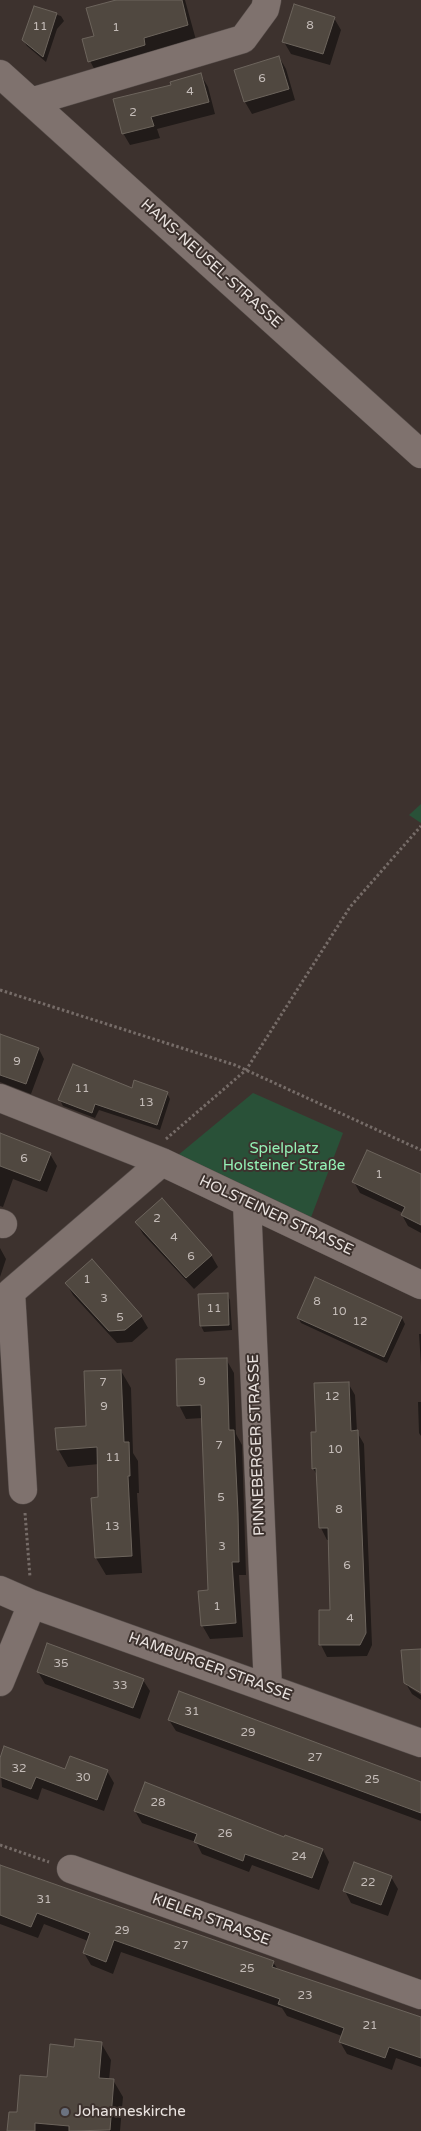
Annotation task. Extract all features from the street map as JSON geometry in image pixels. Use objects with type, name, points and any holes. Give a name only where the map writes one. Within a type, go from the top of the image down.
[{"type":"street","points":[[31,102],[242,39],[265,9],[267,0]]},
{"type":"street","name":"HANS-NEUSEL-STRASSE","points":[[0,74],[421,454]]},
{"type":"street","name":"HOLSTEINER STRASSE","points":[[0,1098],[146,1155],[421,1285]]},
{"type":"street","points":[[23,1490],[11,1292],[146,1155]]},
{"type":"street","name":"PINNEBERGER STRASSE","points":[[247,1203],[268,1688]]},
{"type":"street","name":"HAMBURGER STRASSE","points":[[0,1590],[32,1604],[421,1743]]},
{"type":"street","points":[[0,1682],[32,1604]]},
{"type":"street","name":"KIELER STRASSE","points":[[71,1869],[421,1995]]},
{"type":"path","points":[[146,1155],[246,1070],[350,907],[421,826]]},
{"type":"path","points":[[0,990],[246,1070],[421,1150]]},
{"type":"path","points":[[23,1490],[32,1604]]},
{"type":"path","points":[[0,1845],[71,1869]]},
{"type":"green space","points":[[421,804],[421,823],[409,815]]},
{"type":"green space","name":"Spielplatz Holsteiner Straße","points":[[253,1093],[343,1133],[310,1220],[177,1156]]},
{"type":"building","points":[[116,0],[182,0],[188,25],[144,38],[145,45],[88,62],[82,39],[94,36],[86,8]]},
{"type":"building","points":[[294,4],[335,17],[323,54],[282,42]]},
{"type":"building","points":[[34,6],[57,13],[43,57],[22,40]]},
{"type":"building","points":[[279,56],[289,89],[244,102],[234,70]]},
{"type":"building","points":[[201,73],[209,102],[151,117],[154,126],[122,134],[113,99],[171,85],[170,82]]},
{"type":"building","points":[[0,1034],[39,1048],[26,1084],[0,1075]]},
{"type":"building","points":[[73,1064],[132,1088],[134,1080],[168,1092],[157,1125],[95,1104],[92,1113],[58,1100]]},
{"type":"building","points":[[0,1133],[51,1153],[40,1181],[0,1166]]},
{"type":"building","points":[[367,1150],[421,1174],[421,1225],[401,1215],[405,1207],[352,1182]]},
{"type":"building","points":[[162,1198],[212,1255],[186,1278],[135,1222]]},
{"type":"building","points":[[92,1259],[142,1316],[125,1330],[109,1331],[65,1283]]},
{"type":"building","points":[[315,1277],[402,1317],[384,1357],[297,1318]]},
{"type":"building","points":[[228,1293],[229,1325],[200,1326],[198,1294]]},
{"type":"building","points":[[227,1358],[229,1430],[234,1430],[238,1513],[239,1562],[232,1562],[236,1623],[201,1626],[198,1591],[208,1590],[201,1405],[177,1406],[176,1359]]},
{"type":"building","points":[[121,1370],[124,1442],[129,1442],[130,1476],[128,1476],[132,1556],[95,1558],[91,1498],[98,1497],[97,1447],[57,1450],[55,1428],[86,1426],[84,1371]]},
{"type":"building","points":[[349,1382],[351,1431],[358,1430],[366,1633],[360,1645],[319,1645],[319,1610],[330,1610],[328,1528],[319,1528],[316,1468],[312,1469],[311,1432],[316,1432],[314,1383]]},
{"type":"building","points":[[47,1643],[144,1679],[133,1708],[37,1672]]},
{"type":"building","points":[[421,1649],[421,1693],[404,1683],[401,1650]]},
{"type":"building","points":[[179,1691],[421,1782],[421,1813],[168,1720]]},
{"type":"building","points":[[4,1746],[65,1769],[70,1756],[108,1770],[97,1800],[36,1777],[31,1789],[0,1777],[0,1758]]},
{"type":"building","points":[[145,1782],[284,1837],[285,1835],[323,1849],[312,1878],[245,1854],[243,1861],[194,1842],[197,1834],[134,1811]]},
{"type":"building","points":[[354,1862],[392,1876],[381,1905],[343,1891]]},
{"type":"building","points":[[0,1865],[274,1961],[272,1967],[421,2017],[421,2058],[389,2047],[385,2058],[339,2042],[344,2028],[278,2004],[280,1999],[114,1940],[106,1962],[83,1953],[90,1933],[37,1913],[31,1927],[0,1915]]},
{"type":"building","points":[[75,2039],[102,2042],[99,2078],[114,2079],[110,2130],[69,2131],[69,2126],[35,2123],[35,2131],[7,2131],[9,2112],[17,2112],[20,2075],[47,2077],[50,2044],[74,2047]]},
{"type":"place","name":"Johanneskirche","points":[[65,2112]]}]
